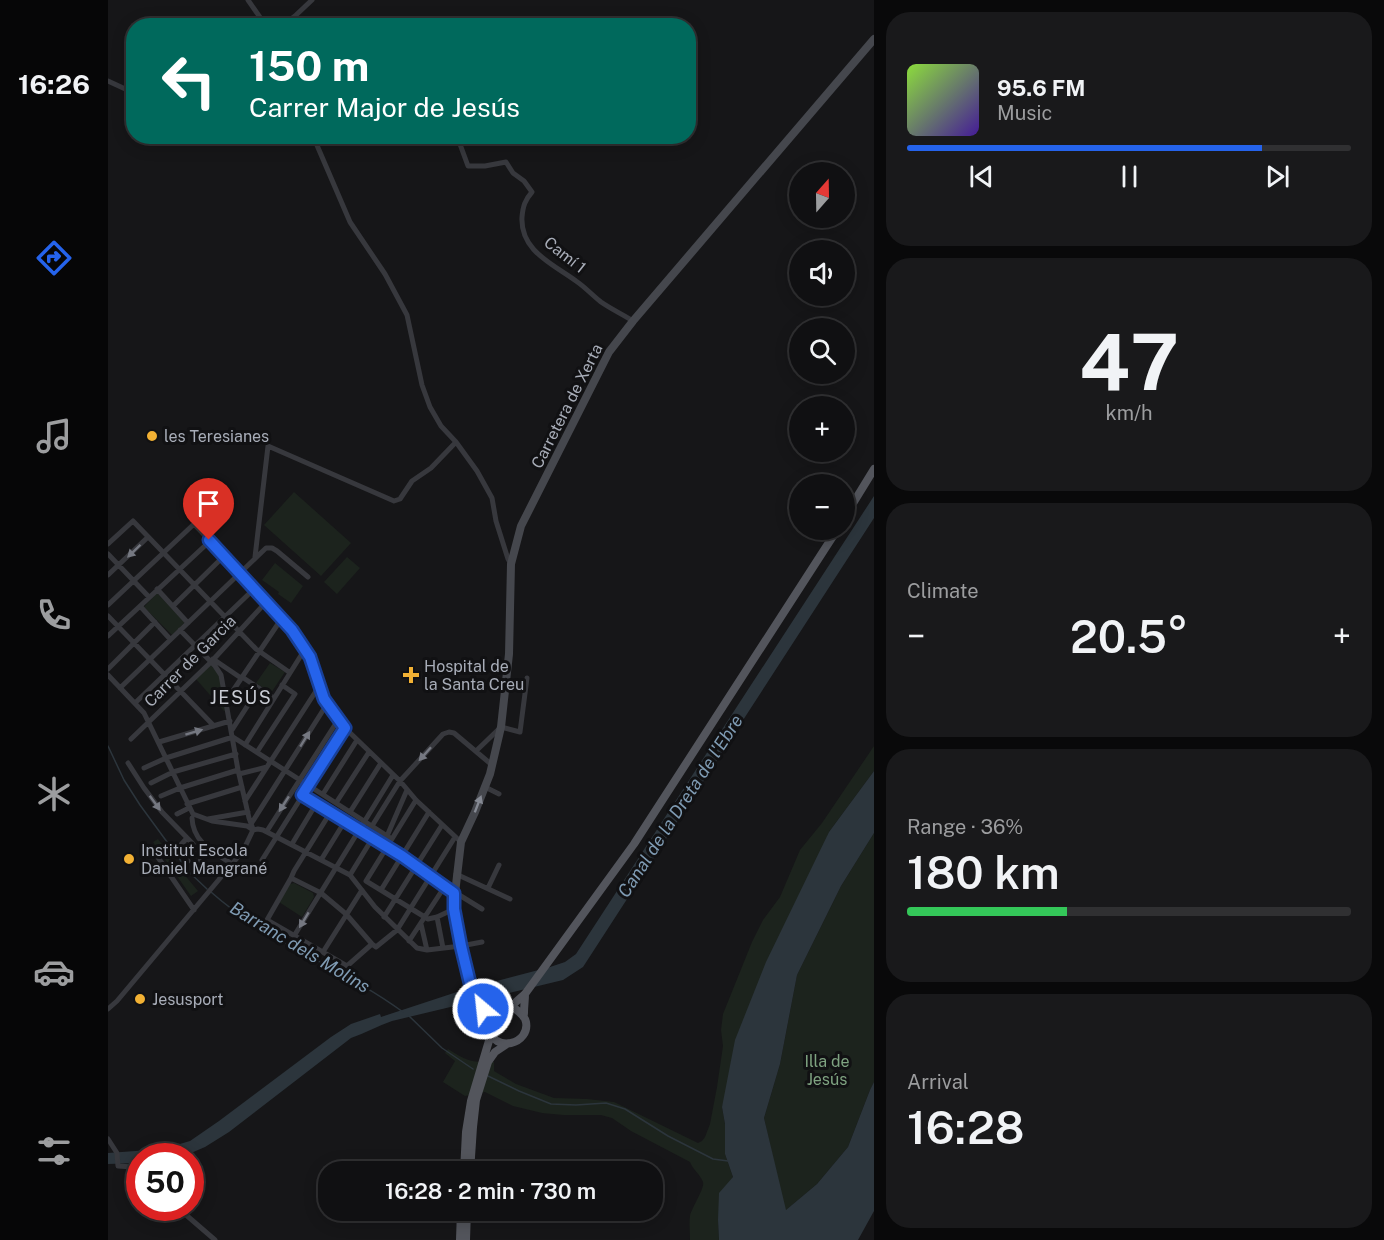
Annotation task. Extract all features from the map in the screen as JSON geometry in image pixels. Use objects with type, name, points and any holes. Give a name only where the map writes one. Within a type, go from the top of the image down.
[{"type":"main road","name":"Carretera de Xerta","points":[[458,839],[475,812],[485,787],[501,727],[508,654],[511,564],[521,526],[609,352],[874,39]]},
{"type":"main road","points":[[855,500],[874,469]]},
{"type":"main road","points":[[510,1007],[526,993],[640,835],[831,540]]},
{"type":"main road","points":[[458,839],[454,909],[471,989],[484,1024],[497,1041],[507,1044]]},
{"type":"main road","points":[[523,1016],[526,993]]},
{"type":"main road","points":[[477,1006],[496,1011]]},
{"type":"main road","points":[[471,1161],[476,1100],[488,1062],[495,1052],[517,1041],[524,1034],[526,1022],[520,1011],[510,1007],[500,1008],[484,1024]]},
{"type":"main road","points":[[465,1161],[471,1101],[491,1034]]},
{"type":"main road","points":[[460,1240],[461,1221]]},
{"type":"main road","points":[[466,1240],[467,1221]]},
{"type":"street","points":[[248,0],[260,18]]},
{"type":"street","points":[[292,18],[312,0]]},
{"type":"street","points":[[108,81],[126,89]]},
{"type":"street","points":[[316,144],[350,222],[385,274],[407,315],[422,385],[430,407],[441,426],[456,442],[486,485],[492,498],[507,559],[511,564]]},
{"type":"street","name":"Camí 1","points":[[460,144],[468,166],[506,162],[513,173],[524,181],[532,192],[525,200],[522,226],[528,242],[541,257],[602,302],[633,321]]},
{"type":"street","points":[[255,558],[268,446],[394,501],[400,499],[412,481],[431,468],[456,442]]},
{"type":"street","points":[[108,544],[133,521],[258,652],[289,672]]},
{"type":"street","points":[[108,605],[194,524],[267,601],[305,649],[320,689],[338,720],[400,781],[416,800],[458,839],[430,877],[397,930],[376,947],[346,914],[321,893],[291,878]]},
{"type":"street","points":[[108,576],[148,537]]},
{"type":"street","points":[[108,636],[210,541]]},
{"type":"street","points":[[120,688],[266,548],[272,548],[308,577]]},
{"type":"street","points":[[108,554],[149,597]]},
{"type":"street","points":[[173,606],[224,556]]},
{"type":"street","points":[[135,703],[255,588]]},
{"type":"street","points":[[157,589],[188,623]]},
{"type":"street","name":"Carrer de Garcia","points":[[131,739],[212,660],[267,601]]},
{"type":"street","points":[[140,606],[170,639]]},
{"type":"street","points":[[108,616],[214,726]]},
{"type":"street","points":[[226,701],[282,618]]},
{"type":"street","points":[[108,669],[155,622]]},
{"type":"street","points":[[180,630],[212,660],[274,698]]},
{"type":"street","points":[[245,745],[305,649]]},
{"type":"street","points":[[108,1010],[232,864],[243,850],[253,830],[242,787],[221,675],[212,660]]},
{"type":"street","points":[[108,675],[144,713],[192,814],[225,824],[267,831],[350,875],[384,917],[417,948],[427,950],[482,942]]},
{"type":"street","points":[[476,751],[501,727],[520,732],[526,678]]},
{"type":"street","points":[[257,752],[295,694],[282,685]]},
{"type":"street","points":[[232,730],[259,688]]},
{"type":"street","points":[[245,801],[316,691],[320,689]]},
{"type":"street","points":[[251,824],[327,704]]},
{"type":"street","points":[[267,831],[338,720]]},
{"type":"street","points":[[159,742],[230,721]]},
{"type":"street","points":[[262,860],[345,728]]},
{"type":"street","points":[[372,826],[400,781],[443,734],[452,732],[492,765]]},
{"type":"street","points":[[144,768],[166,758],[233,738],[390,838]]},
{"type":"street","points":[[323,794],[357,740]]},
{"type":"street","points":[[336,803],[369,752]]},
{"type":"street","points":[[151,783],[172,772],[236,754]]},
{"type":"street","points":[[128,763],[162,812],[193,844]]},
{"type":"street","points":[[350,812],[381,763]]},
{"type":"street","points":[[161,796],[180,788],[267,767]]},
{"type":"street","points":[[294,936],[393,775]]},
{"type":"street","points":[[177,814],[188,806],[242,787]]},
{"type":"street","points":[[485,787],[499,794]]},
{"type":"street","points":[[407,790],[387,848],[366,881],[428,919],[454,909]]},
{"type":"street","points":[[302,795],[402,856],[454,893],[482,909]]},
{"type":"street","points":[[390,838],[416,800]]},
{"type":"street","points":[[292,844],[316,804]]},
{"type":"street","points":[[207,819],[248,812]]},
{"type":"street","points":[[381,890],[429,812]]},
{"type":"street","points":[[330,813],[267,920],[347,966],[372,944]]},
{"type":"street","points":[[192,818],[195,834],[204,846],[232,864]]},
{"type":"street","points":[[321,860],[345,821]]},
{"type":"street","points":[[384,917],[442,825]]},
{"type":"street","points":[[187,838],[178,848],[188,861]]},
{"type":"street","points":[[350,875],[372,839]]},
{"type":"street","points":[[199,853],[204,846]]},
{"type":"street","points":[[155,853],[194,910]]},
{"type":"street","points":[[200,861],[221,877]]},
{"type":"street","points":[[488,888],[499,865]]},
{"type":"street","points":[[456,874],[510,898]]},
{"type":"street","points":[[409,941],[445,886]]},
{"type":"street","points":[[322,952],[362,890]]},
{"type":"street","points":[[437,917],[443,948]]},
{"type":"street","points":[[421,924],[427,950]]},
{"type":"street","points":[[108,1139],[117,1153],[118,1166],[126,1167]]},
{"type":"street","points":[[193,1221],[215,1240]]},
{"type":"green space","points":[[294,492],[351,543],[321,576],[264,525]]},
{"type":"green space","points":[[347,557],[360,568],[337,594],[324,582]]},
{"type":"green space","points":[[275,563],[303,586],[291,603],[262,580]]},
{"type":"green space","points":[[157,593],[184,621],[172,635],[144,607]]},
{"type":"green space","points":[[270,663],[285,672],[271,693],[256,683]]},
{"type":"green space","points":[[211,665],[219,675],[226,710],[224,711],[196,679]]},
{"type":"green space","points":[[874,746],[874,771],[829,832],[722,1107],[725,1124],[725,1154],[733,1177],[718,1219],[719,1240],[690,1240],[690,1216],[703,1182],[690,1162],[631,1131],[612,1118],[601,1115],[542,1113],[513,1106],[485,1092],[465,1096],[443,1082],[455,1061],[445,1053],[448,1049],[470,1060],[494,1062],[494,1071],[516,1084],[554,1098],[614,1102],[698,1143],[702,1141],[710,1124],[717,1087],[723,1046],[721,1030],[723,1014],[752,942],[763,920],[780,897],[800,850],[822,823]]},
{"type":"green space","name":"Illa de Jesús","points":[[874,833],[874,1082],[848,1147],[817,1184],[785,1211],[764,1118],[780,1064],[797,975],[841,886]]},
{"type":"green space","points":[[158,839],[198,891],[191,896],[153,842]]},
{"type":"green space","points":[[294,883],[313,893],[314,897],[302,917],[279,902],[290,884]]},
{"type":"water","name":"Canal de la Dreta de l'Ebre","points":[[874,496],[874,518],[583,967],[563,980],[392,1021],[351,1038],[229,1132],[204,1147],[204,1143],[183,1143],[190,1141],[219,1121],[351,1024],[380,1014],[381,1017],[466,989],[550,967],[565,962],[576,954],[845,540],[855,540],[855,525]]},
{"type":"water","points":[[874,771],[874,833],[841,886],[797,975],[780,1064],[764,1118],[786,1210],[817,1184],[848,1147],[874,1082],[874,1211],[858,1240],[719,1240],[719,1193],[733,1177],[725,1154],[725,1124],[722,1107],[735,1040],[766,962],[829,832]]},
{"type":"water","points":[[126,1152],[126,1163],[108,1164],[108,1153]]},
{"type":"waterway","name":"Barranc dels Molins","points":[[108,746],[124,780],[140,805],[189,872],[207,889]]},
{"type":"waterway","name":"Barranc dels Molins","points":[[211,892],[256,926],[355,981],[403,1012]]},
{"type":"waterway","name":"Barranc dels Molins","points":[[409,1016],[442,1048],[473,1069]]},
{"type":"waterway","name":"Barranc dels Molins","points":[[488,1076],[551,1104],[606,1103],[625,1109],[668,1136],[713,1159],[728,1161]]},
{"type":"place","name":"les Teresianes","points":[[152,436]]},
{"type":"place","name":"Hospital de la Santa Creu","points":[[411,675]]},
{"type":"place","name":"Institut Escola Daniel Mangrané","points":[[129,859]]},
{"type":"place","name":"Jesusport","points":[[140,999]]},
{"type":"district","name":"JESÚS","points":[[241,697]]},
{"type":"route","points":[[209,540],[267,601],[303,645],[310,657],[324,699],[345,728],[302,795],[402,856],[454,893],[454,909],[471,989],[475,1004],[483,1009]]}]
